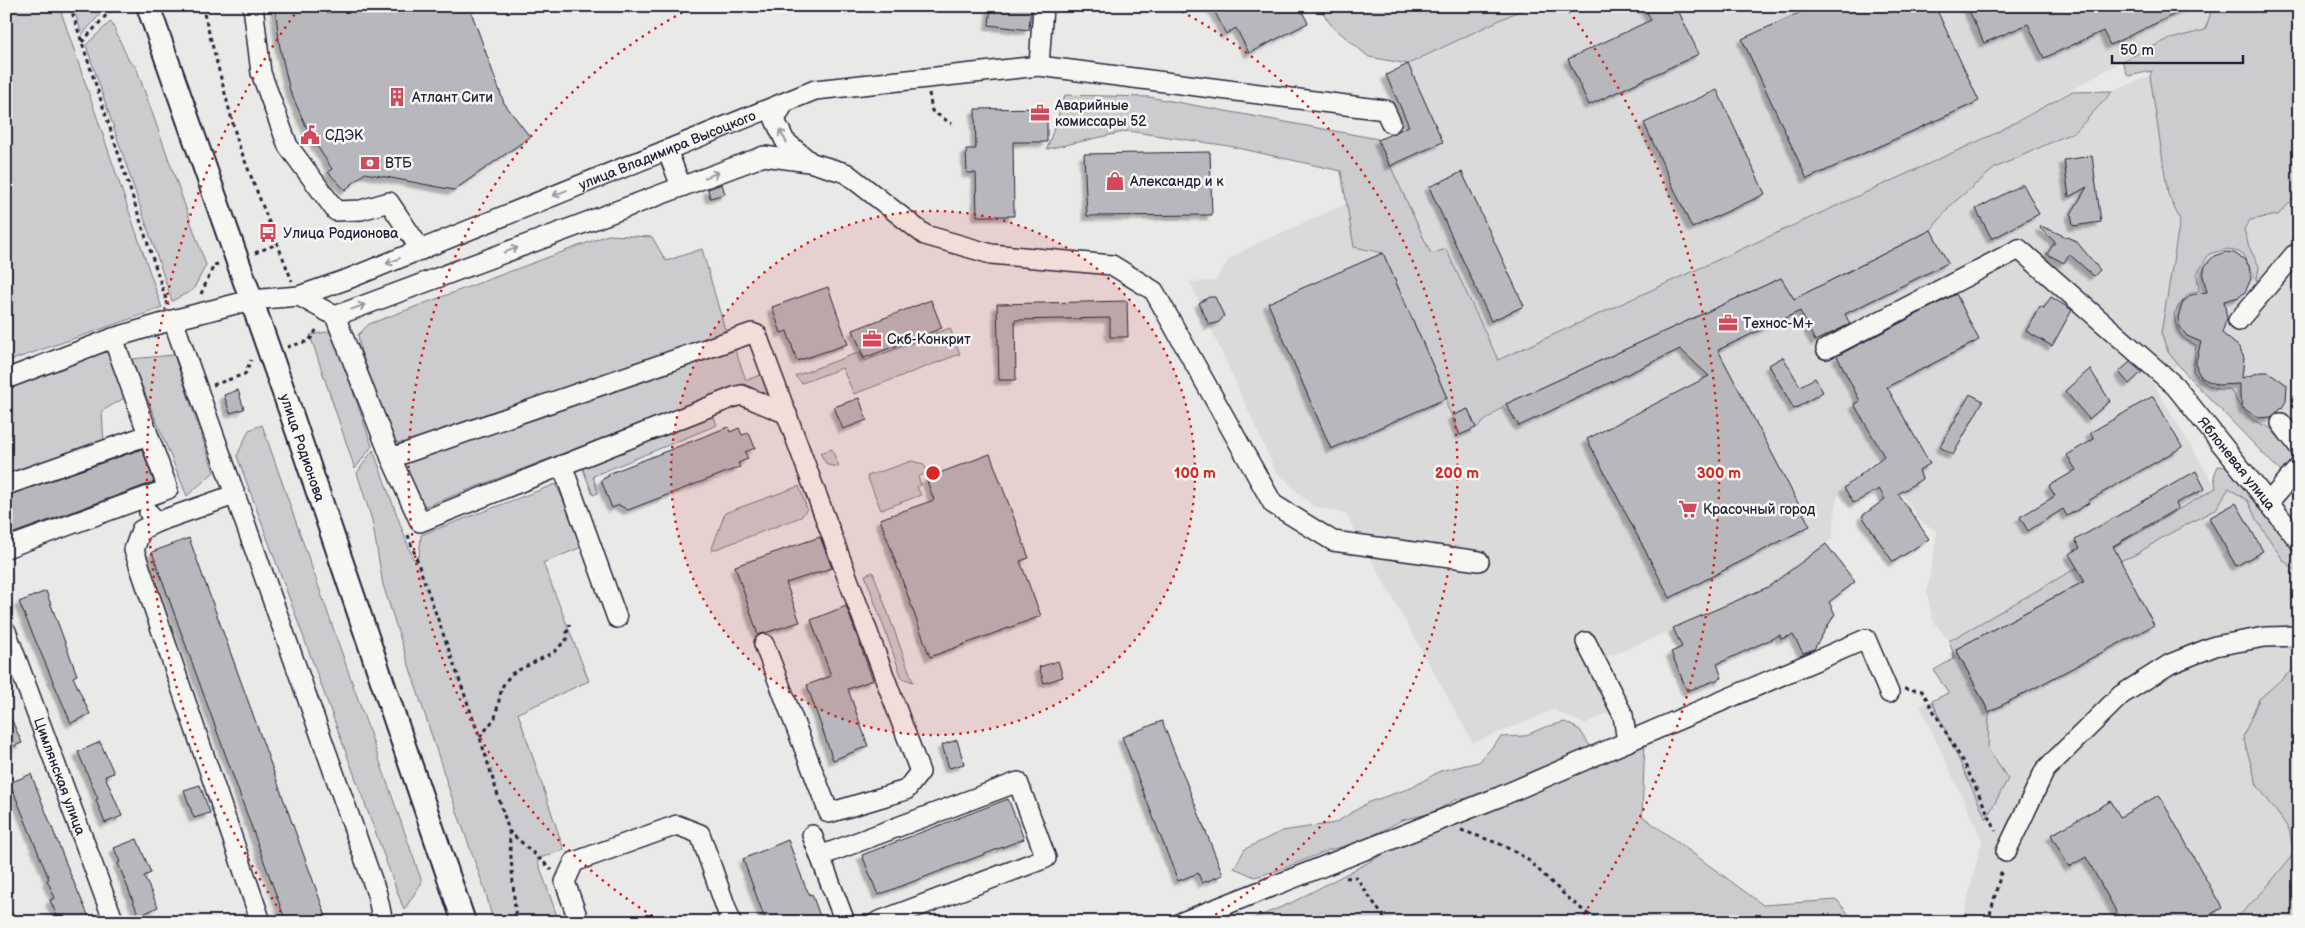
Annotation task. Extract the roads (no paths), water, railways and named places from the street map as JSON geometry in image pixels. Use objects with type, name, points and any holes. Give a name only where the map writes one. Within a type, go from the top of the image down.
[{"type":"main road","name":"улица Родионова","points":[[148,6],[464,922]]},
{"type":"main road","name":"улица Родионова","points":[[453,889],[458,922]]},
{"type":"street","points":[[253,6],[261,73],[288,146],[336,211],[361,210],[389,202],[421,250]]},
{"type":"street","points":[[1039,66],[1043,6]]},
{"type":"street","name":"улица Владимира Высоцкого","points":[[6,379],[113,338],[172,320],[251,300],[299,296],[421,250],[815,90],[1039,66],[1384,110],[1391,123]]},
{"type":"street","points":[[784,103],[775,120],[784,141],[809,162]]},
{"type":"street","points":[[667,150],[681,186]]},
{"type":"street","points":[[330,323],[681,186],[764,156],[809,162],[846,173],[925,235],[991,254],[1112,265],[1154,291],[1273,504],[1333,541],[1479,560]]},
{"type":"street","name":"Яблоневая улица","points":[[1826,349],[2019,249],[2175,386],[2299,541]]},
{"type":"street","points":[[2238,321],[2294,255],[2299,253]]},
{"type":"street","points":[[299,296],[330,323],[420,522],[734,397],[742,395],[787,414]]},
{"type":"street","points":[[172,320],[377,894],[384,922]]},
{"type":"street","points":[[391,458],[752,333],[758,335],[920,772],[906,790],[829,814],[764,644]]},
{"type":"street","points":[[6,548],[168,489],[113,338]]},
{"type":"street","points":[[2281,423],[2299,447]]},
{"type":"street","points":[[6,485],[148,435]]},
{"type":"street","points":[[562,465],[617,618]]},
{"type":"street","points":[[2268,503],[2299,467]]},
{"type":"street","points":[[234,495],[156,522],[141,530],[134,550],[262,922]]},
{"type":"street","points":[[138,500],[156,522]]},
{"type":"street","name":"Цимлянская улица","points":[[6,631],[114,922]]},
{"type":"street","points":[[2006,852],[2045,770],[2121,695],[2170,664],[2215,646],[2265,637],[2299,636]]},
{"type":"street","points":[[1182,922],[1442,819],[1866,639],[1888,690]]},
{"type":"street","points":[[1586,642],[1623,715],[1627,742]]},
{"type":"street","points":[[820,856],[1018,782],[1046,858],[877,922]]},
{"type":"street","points":[[579,922],[565,882],[574,862],[677,825],[700,834],[731,922]]},
{"type":"street","points":[[812,834],[845,922]]},
{"type":"place","name":"Атлант Сити","points":[[397,97]]},
{"type":"place","name":"Аварийные комиссары 52","points":[[1040,113]]},
{"type":"place","name":"СДЭК","points":[[310,135]]},
{"type":"place","name":"ВТБ","points":[[370,163]]},
{"type":"place","name":"Александр и к","points":[[1115,181]]},
{"type":"place","name":"Улица Родионова","points":[[268,233]]},
{"type":"place","name":"Технос-М+","points":[[1728,323]]},
{"type":"place","name":"Скб-Конкрит","points":[[872,339]]},
{"type":"place","name":"Красочный город","points":[[1688,509]]}]
